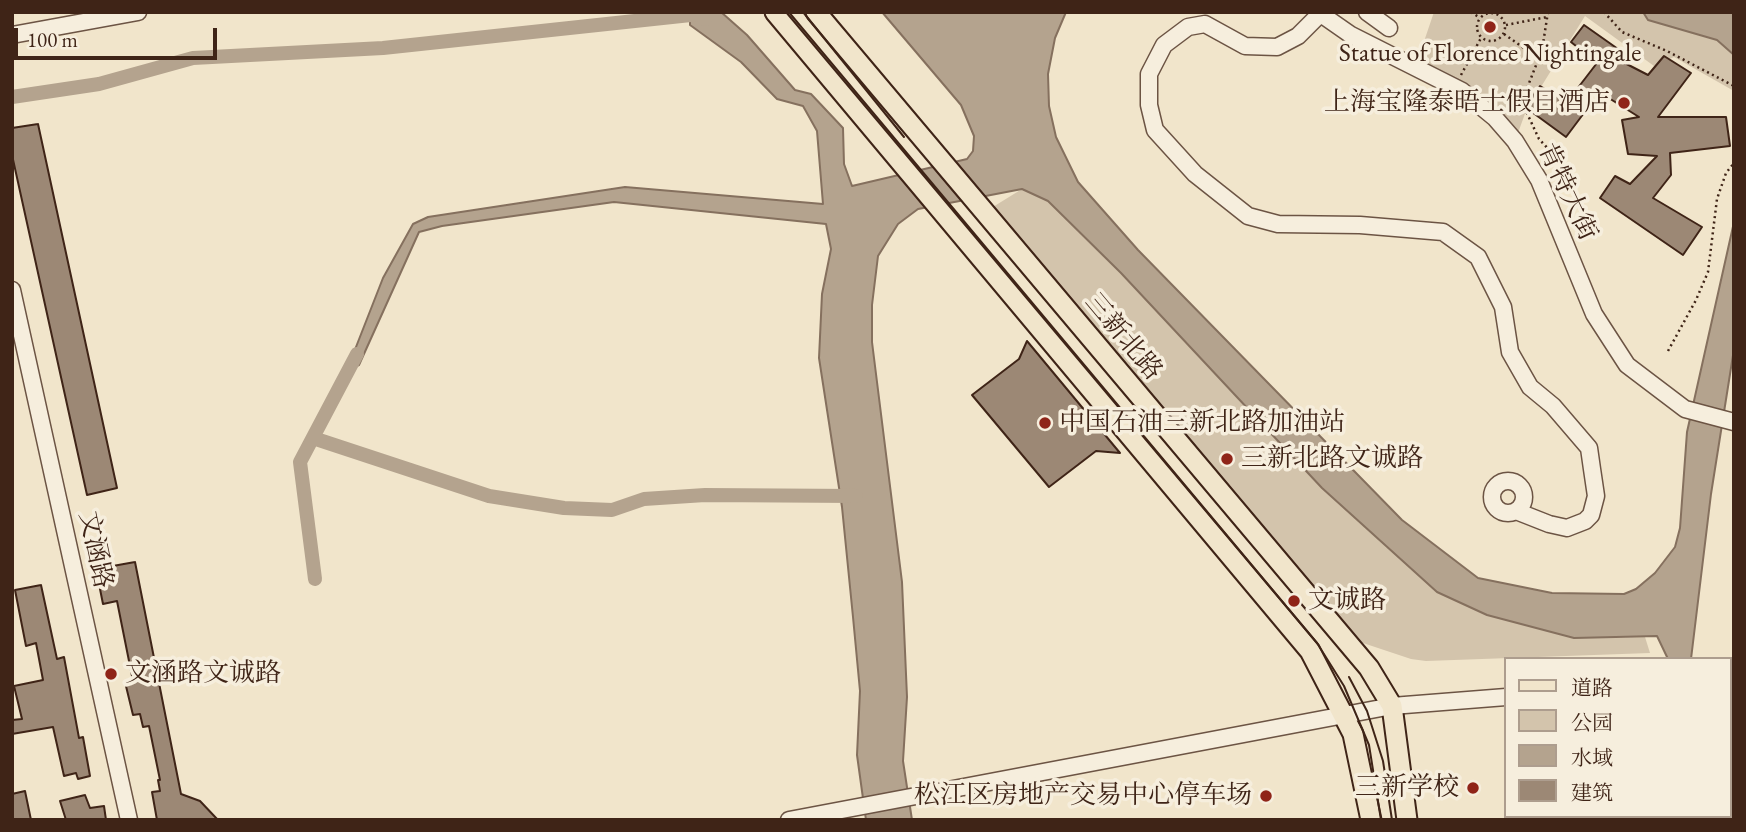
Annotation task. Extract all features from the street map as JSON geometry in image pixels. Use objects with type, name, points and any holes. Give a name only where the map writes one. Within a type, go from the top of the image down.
[{"type":"main road","points":[[775,12],[1310,652],[1346,716],[1362,764],[1371,820]]},
{"type":"main road","name":"三新北路","points":[[816,12],[1369,668],[1392,706],[1407,820]]},
{"type":"street","points":[[12,35],[138,12]]},
{"type":"street","points":[[1367,12],[1389,28]]},
{"type":"street","points":[[1319,13],[1298,36],[1277,47],[1245,46],[1205,24],[1188,27],[1164,44],[1150,74],[1150,105],[1155,130],[1195,174],[1248,216],[1278,224],[1360,225],[1443,232],[1478,257],[1503,307],[1510,352],[1530,387],[1553,406],[1589,448],[1596,496],[1591,515],[1585,522],[1567,527],[1549,524],[1516,511]]},
{"type":"street","name":"肯特大街","points":[[1319,13],[1351,35],[1454,87],[1495,117],[1515,141],[1539,180],[1594,314],[1627,365],[1685,408],[1730,421]]},
{"type":"street","name":"文涵路","points":[[12,290],[129,820]]},
{"type":"street","points":[[789,820],[1392,706],[1504,697]]},
{"type":"path","points":[[1471,12],[1480,19]]},
{"type":"path","points":[[1604,12],[1622,32],[1667,51],[1734,86]]},
{"type":"path","points":[[1487,13],[1501,14],[1506,25],[1504,34],[1493,42],[1481,38],[1477,30],[1480,19],[1487,13]]},
{"type":"path","points":[[1506,25],[1548,14],[1538,58],[1524,96],[1526,111],[1539,139],[1563,165]]},
{"type":"path","points":[[1504,34],[1538,58]]},
{"type":"path","points":[[1454,87],[1481,38]]},
{"type":"path","points":[[1668,351],[1696,300],[1707,272],[1717,199],[1726,173],[1734,163]]},
{"type":"green space","points":[[1434,12],[1643,12],[1649,20],[1717,40],[1734,55],[1734,91],[1674,57],[1654,66],[1585,16],[1526,111],[1515,141],[1495,118],[1415,68]]},
{"type":"green space","points":[[1022,189],[1048,201],[1121,273],[1322,488],[1437,591],[1574,638],[1645,637],[1650,653],[1426,661],[1411,659],[1363,643],[988,210]]},
{"type":"water","points":[[690,12],[721,12],[747,35],[795,90],[811,94],[843,128],[844,164],[852,186],[967,159],[973,151],[974,136],[961,105],[882,12],[1066,12],[1055,38],[1048,74],[1049,106],[1056,137],[1078,182],[1138,250],[1402,520],[1478,578],[1552,593],[1624,594],[1636,589],[1655,573],[1675,547],[1680,528],[1687,432],[1734,222],[1734,349],[1711,494],[1691,657],[1667,657],[1657,636],[1574,638],[1487,615],[1437,592],[1322,488],[1121,273],[1048,201],[1022,189],[918,209],[898,224],[878,256],[872,305],[872,342],[902,582],[907,697],[903,761],[912,820],[866,820],[857,755],[860,691],[842,507],[819,358],[822,294],[831,249],[826,224],[614,202],[442,226],[419,232],[359,365],[347,370],[383,278],[413,224],[428,217],[625,187],[823,204],[817,131],[803,106],[777,99],[741,62],[690,25]]},
{"type":"water","points":[[1643,12],[1734,12],[1734,55],[1717,40],[1648,20]]},
{"type":"building","points":[[1584,25],[1618,49],[1613,57],[1648,75],[1664,56],[1691,73],[1658,117],[1726,117],[1730,146],[1670,153],[1671,175],[1653,198],[1702,227],[1683,255],[1600,198],[1615,176],[1630,184],[1657,156],[1628,154],[1622,120],[1639,117],[1596,90],[1580,109],[1584,113],[1566,137],[1525,107],[1540,86],[1567,102],[1597,63],[1571,42]]},
{"type":"building","points":[[38,124],[117,488],[87,495],[12,155],[12,128]]},
{"type":"building","name":"中国石油三新北路加油站","points":[[1027,341],[1120,453],[1096,451],[1049,487],[972,395],[1019,359]]},
{"type":"building","points":[[135,562],[181,794],[200,801],[218,820],[157,820],[152,792],[160,791],[160,780],[149,726],[143,727],[140,714],[133,715],[125,682],[133,681],[117,601],[103,604],[96,569]]},
{"type":"building","points":[[41,585],[57,659],[64,657],[79,738],[83,737],[90,776],[78,779],[76,773],[64,776],[53,727],[12,734],[12,720],[22,719],[14,686],[43,680],[36,643],[26,646],[15,590]]},
{"type":"building","points":[[25,791],[31,820],[12,820],[12,794]]},
{"type":"building","points":[[85,795],[90,808],[104,806],[106,820],[66,820],[60,801]]},
{"type":"waterway","points":[[12,97],[99,84],[193,58],[383,48],[700,14],[705,19]]},
{"type":"waterway","points":[[315,579],[300,462],[357,354]]},
{"type":"waterway","points":[[313,438],[489,496],[564,508],[612,510],[644,499],[705,495],[856,496]]},
{"type":"tram line","points":[[786,12],[1317,643],[1344,686],[1369,745],[1381,820]]},
{"type":"tram line","points":[[803,12],[904,137]]},
{"type":"tram line","points":[[1349,677],[1367,711],[1383,761],[1392,820]]},
{"type":"place","name":"Statue of Florence Nightingale","points":[[1490,27]]},
{"type":"place","name":"上海宝隆泰晤士假日酒店","points":[[1624,103]]},
{"type":"place","name":"中国石油三新北路加油站","points":[[1045,423]]},
{"type":"place","name":"三新北路文诚路","points":[[1227,459]]},
{"type":"place","name":"文诚路","points":[[1294,601]]},
{"type":"place","name":"文涵路文诚路","points":[[111,674]]},
{"type":"place","name":"三新学校","points":[[1473,788]]},
{"type":"place","name":"松江区房地产交易中心停车场","points":[[1266,796]]}]
